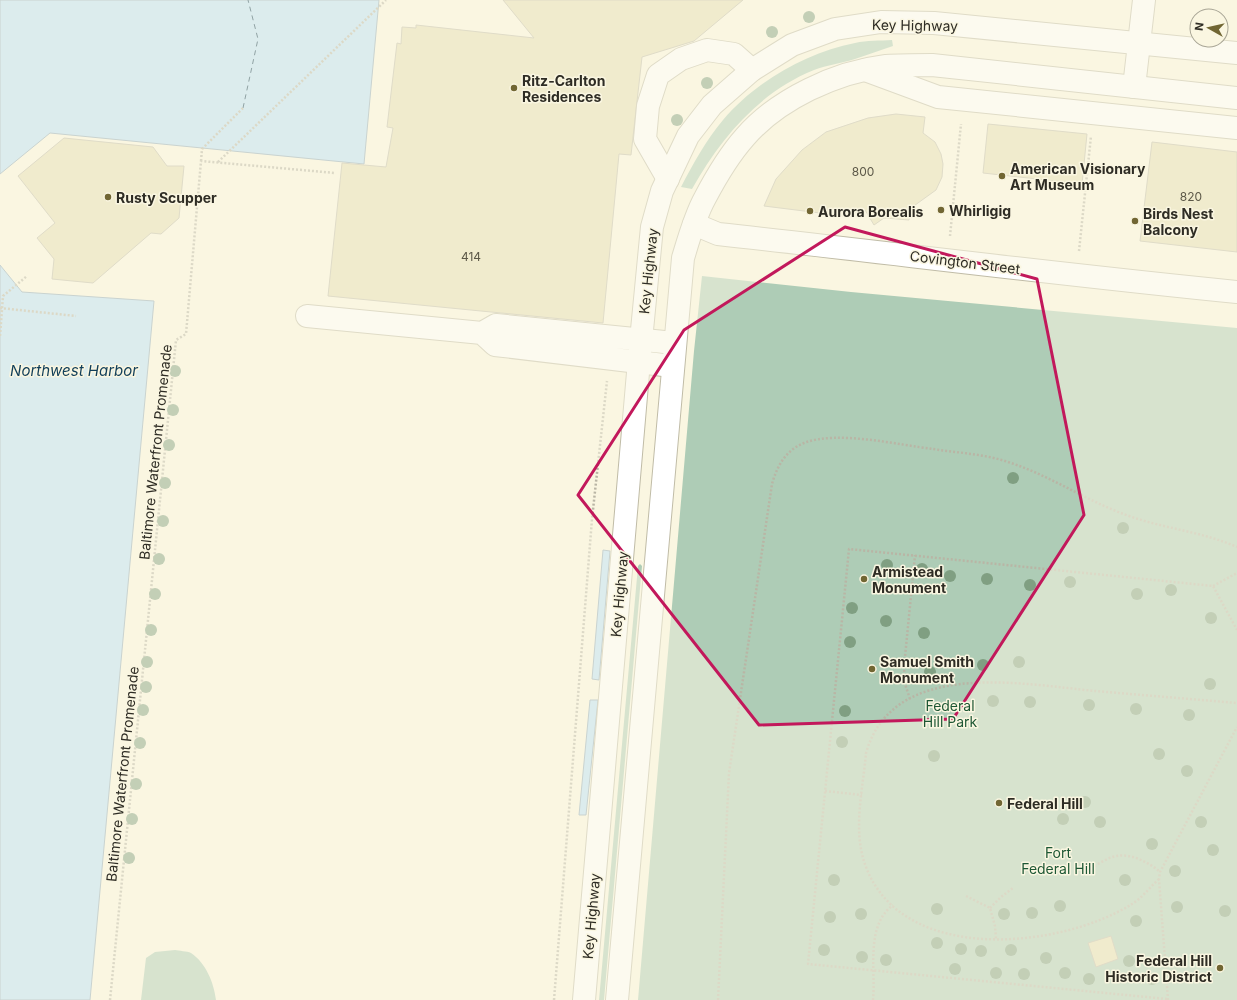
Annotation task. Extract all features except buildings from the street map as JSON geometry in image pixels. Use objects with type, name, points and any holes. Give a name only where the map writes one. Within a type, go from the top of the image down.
[{"type":"main road","points":[[1134,87],[1144,0]]},
{"type":"main road","name":"Key Highway","points":[[584,1000],[639,361],[652,227],[662,191],[688,136],[707,111],[752,70],[792,45],[835,29],[881,22],[934,23],[1237,53]]},
{"type":"main road","points":[[668,179],[645,139],[648,106],[658,76],[681,59],[707,50],[734,54],[752,70]]},
{"type":"main road","points":[[617,1000],[674,343],[683,258],[694,224],[708,193],[727,161],[746,136],[779,107],[812,88],[865,70],[886,66],[932,64],[1237,98]]},
{"type":"main road","points":[[865,70],[938,97],[1237,128]]},
{"type":"main road","name":"Covington Street","points":[[694,224],[718,234],[1078,276],[1237,292]]},
{"type":"main road","points":[[307,316],[482,333],[496,325],[674,343]]},
{"type":"main road","points":[[482,333],[495,345],[672,366]]},
{"type":"path","points":[[218,163],[386,0]]},
{"type":"path","points":[[243,108],[202,149],[201,161],[335,173]]},
{"type":"path","points":[[948,260],[961,121]]},
{"type":"path","points":[[1078,276],[1092,128]]},
{"type":"path","name":"Baltimore Waterfront Promenade","points":[[110,1000],[176,340],[186,334],[201,161]]},
{"type":"path","points":[[0,336],[3,296],[27,276]]},
{"type":"path","points":[[1,308],[76,316]]},
{"type":"path","points":[[554,1000],[592,519],[608,374]]},
{"type":"path","points":[[718,1000],[729,772],[772,484],[776,470],[783,459],[793,449],[813,440],[850,439],[988,457],[1030,470],[1117,512],[1133,518],[1207,535],[1237,547]]},
{"type":"path","points":[[1237,573],[1213,586],[849,549],[808,964],[1168,999],[1159,879],[1160,872],[1237,727]]},
{"type":"path","points":[[910,699],[905,684],[904,667],[915,555]]},
{"type":"path","points":[[1213,586],[1237,630]]},
{"type":"path","points":[[1159,879],[1133,903],[1090,923],[1046,934],[996,939],[958,937],[937,931],[919,923],[892,905],[873,882],[866,868],[860,850],[858,832],[866,753],[875,729],[894,708],[910,699],[944,686],[968,682],[990,682],[1237,703]]},
{"type":"path","points":[[825,791],[862,795]]},
{"type":"path","points":[[1091,868],[1117,855],[1137,859],[1151,864],[1160,872]]},
{"type":"path","points":[[990,908],[1013,888]]},
{"type":"path","points":[[966,896],[990,908],[995,926],[996,939]]},
{"type":"path","points":[[873,1000],[874,982],[872,971],[876,932],[880,919],[885,911],[892,905]]},
{"type":"highlighted area","points":[[845,227],[1037,279],[1084,515],[953,719],[759,725],[578,495],[684,330]]},
{"type":"green space","points":[[892,40],[893,46],[855,59],[814,70],[794,79],[776,91],[759,104],[728,135],[703,170],[692,189],[681,187],[700,152],[723,120],[736,106],[766,81],[800,61],[818,54],[864,41]]},
{"type":"green space","name":"Federal Hill Park","points":[[702,276],[851,292],[1237,328],[1237,1000],[638,1000],[694,351]]},
{"type":"green space","points":[[640,564],[642,566],[604,1000],[599,1000],[638,566]]},
{"type":"green space","points":[[175,950],[191,953],[201,962],[211,980],[216,1000],[141,1000],[146,958],[155,952]]},
{"type":"water","points":[[0,0],[379,0],[364,164],[50,133],[0,174]]},
{"type":"water","name":"Northwest Harbor","points":[[0,265],[22,292],[154,301],[90,1000],[0,1000]]},
{"type":"water","points":[[603,550],[610,551],[599,680],[592,679]]},
{"type":"water","points":[[590,700],[598,700],[586,815],[579,815]]},
{"type":"ferry route","points":[[243,108],[258,39],[248,0]]},
{"type":"place","name":"Ritz-Carlton Residences","points":[[514,88]]},
{"type":"place","name":"American Visionary Art Museum","points":[[1002,176]]},
{"type":"place","name":"Rusty Scupper","points":[[108,197]]},
{"type":"place","name":"Whirligig","points":[[941,210]]},
{"type":"place","name":"Aurora Borealis","points":[[810,211]]},
{"type":"place","name":"Birds Nest Balcony","points":[[1135,221]]},
{"type":"place","name":"Armistead Monument","points":[[864,579]]},
{"type":"place","name":"Samuel Smith Monument","points":[[872,669]]},
{"type":"place","name":"Federal Hill","points":[[999,803]]},
{"type":"place","name":"Federal Hill Historic District","points":[[1220,968]]},
{"type":"park label","name":"Fort Federal Hill","points":[[1058,860]]}]
